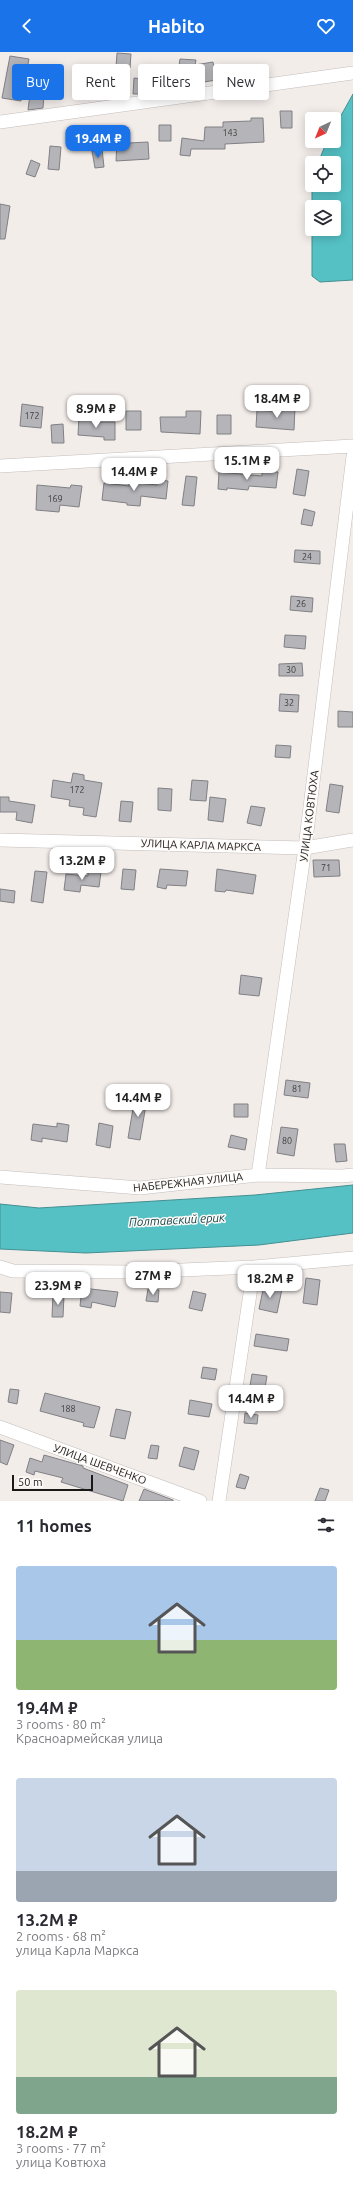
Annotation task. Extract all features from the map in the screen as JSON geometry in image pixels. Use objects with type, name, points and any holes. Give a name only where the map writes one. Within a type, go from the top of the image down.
[{"type":"street","points":[[0,122],[353,73]]},
{"type":"street","points":[[0,466],[353,446]]},
{"type":"street","name":"УЛИЦА КОВТЮХА","points":[[258,1175],[305,848],[353,456]]},
{"type":"street","name":"УЛИЦА КАРЛА МАРКСА","points":[[0,840],[305,848],[353,840]]},
{"type":"street","name":"НАБЕРЕЖНАЯ УЛИЦА","points":[[0,1177],[140,1188],[258,1175],[353,1175]]},
{"type":"street","points":[[0,1267],[13,1271],[126,1272],[254,1267],[353,1258]]},
{"type":"street","points":[[219,1501],[254,1267]]},
{"type":"street","name":"УЛИЦА ШЕВЧЕНКО","points":[[0,1427],[200,1501]]},
{"type":"water","points":[[353,94],[353,280],[320,282],[312,276],[312,236],[341,236],[341,200],[312,200],[312,192],[341,192],[341,156],[321,156],[324,148],[341,148],[341,115]]},
{"type":"water","name":"Полтавский ерик","points":[[353,1185],[353,1233],[259,1245],[86,1253],[0,1249],[0,1204],[39,1208],[255,1195]]},
{"type":"building","points":[[117,53],[131,54],[130,68],[130,64],[116,64]]},
{"type":"building","points":[[10,56],[29,59],[28,64],[12,64],[12,100],[2,98]]},
{"type":"building","points":[[180,59],[196,60],[195,64],[179,64]]},
{"type":"building","points":[[213,62],[213,80],[205,82],[205,64],[201,64]]},
{"type":"building","points":[[134,78],[138,78],[138,94],[133,94]]},
{"type":"building","points":[[29,100],[44,100],[43,108],[28,110]]},
{"type":"building","points":[[280,111],[292,111],[292,128],[281,128]]},
{"type":"building","points":[[251,118],[263,118],[264,142],[225,144],[225,149],[191,149],[190,156],[180,155],[182,138],[204,141],[205,127],[223,127],[223,122],[251,121]]},
{"type":"building","points":[[159,125],[171,125],[171,141],[159,141]]},
{"type":"building","points":[[117,141],[129,143],[148,142],[149,159],[116,161]]},
{"type":"building","points":[[50,146],[61,147],[59,170],[48,169]]},
{"type":"building","points":[[102,149],[104,167],[95,168],[92,151]]},
{"type":"building","points":[[31,160],[40,164],[35,177],[26,174]]},
{"type":"building","points":[[0,204],[10,206],[5,239],[0,239]]},
{"type":"building","points":[[22,404],[43,407],[41,428],[20,426]]},
{"type":"building","points":[[282,406],[295,407],[294,430],[256,427],[257,410],[282,412]]},
{"type":"building","points":[[126,411],[141,411],[141,430],[126,430]]},
{"type":"building","points":[[186,411],[201,411],[200,434],[161,432],[160,417],[186,417]]},
{"type":"building","points":[[217,415],[231,415],[231,434],[217,434]]},
{"type":"building","points":[[79,416],[92,417],[92,422],[115,422],[115,440],[104,440],[104,437],[78,435]]},
{"type":"building","points":[[63,424],[64,443],[52,443],[51,425]]},
{"type":"building","points":[[297,469],[309,471],[305,496],[293,494]]},
{"type":"building","points":[[262,471],[278,472],[276,488],[249,486],[248,490],[227,488],[227,490],[218,489],[219,472],[262,476]]},
{"type":"building","points":[[186,476],[197,477],[194,506],[182,505]]},
{"type":"building","points":[[158,480],[168,481],[166,499],[141,496],[140,506],[102,500],[104,483],[129,486],[129,482],[157,485]]},
{"type":"building","points":[[37,485],[70,488],[71,485],[82,486],[79,507],[60,505],[59,512],[36,510]]},
{"type":"building","points":[[304,509],[315,512],[312,526],[301,524]]},
{"type":"building","points":[[295,550],[320,551],[320,564],[294,562]]},
{"type":"building","points":[[291,596],[313,598],[312,612],[290,610]]},
{"type":"building","points":[[285,635],[306,636],[305,649],[284,647]]},
{"type":"building","points":[[302,663],[303,676],[279,676],[279,664]]},
{"type":"building","points":[[280,694],[299,695],[298,712],[279,711]]},
{"type":"building","points":[[338,711],[353,712],[353,727],[338,727]]},
{"type":"building","points":[[276,745],[291,746],[290,758],[275,757]]},
{"type":"building","points":[[73,773],[84,775],[84,780],[102,783],[96,817],[83,815],[84,808],[69,806],[70,800],[51,797],[53,780],[71,783]]},
{"type":"building","points":[[192,780],[208,781],[206,801],[190,800]]},
{"type":"building","points":[[330,784],[343,786],[339,813],[326,811]]},
{"type":"building","points":[[158,788],[172,789],[171,811],[158,810]]},
{"type":"building","points":[[0,797],[9,797],[9,801],[35,805],[32,823],[16,820],[17,812],[0,812]]},
{"type":"building","points":[[210,797],[226,799],[223,822],[208,820]]},
{"type":"building","points":[[121,801],[133,802],[131,822],[119,821]]},
{"type":"building","points":[[251,806],[265,808],[261,826],[247,823]]},
{"type":"building","points":[[313,860],[339,860],[340,876],[314,877]]},
{"type":"building","points":[[123,869],[136,870],[134,890],[121,889]]},
{"type":"building","points":[[160,869],[188,871],[186,886],[167,885],[166,889],[157,887]]},
{"type":"building","points":[[217,869],[256,875],[253,894],[226,890],[225,892],[215,891]]},
{"type":"building","points":[[88,870],[101,872],[99,887],[81,885],[80,892],[64,890],[66,874],[88,876]]},
{"type":"building","points":[[35,871],[47,872],[43,903],[31,901]]},
{"type":"building","points":[[0,889],[15,891],[14,903],[0,901]]},
{"type":"building","points":[[241,975],[262,978],[259,996],[239,994]]},
{"type":"building","points":[[286,1080],[310,1083],[308,1098],[284,1095]]},
{"type":"building","points":[[135,1097],[147,1099],[140,1140],[128,1138]]},
{"type":"building","points":[[234,1104],[248,1104],[248,1117],[234,1117]]},
{"type":"building","points":[[57,1123],[69,1125],[67,1142],[42,1138],[42,1142],[31,1140],[33,1124],[57,1127]]},
{"type":"building","points":[[99,1123],[113,1126],[110,1148],[96,1145]]},
{"type":"building","points":[[281,1127],[298,1129],[294,1156],[277,1153]]},
{"type":"building","points":[[231,1135],[247,1139],[245,1150],[228,1147]]},
{"type":"building","points":[[334,1144],[345,1144],[347,1161],[336,1162]]},
{"type":"building","points":[[306,1278],[320,1280],[317,1305],[303,1303]]},
{"type":"building","points":[[264,1285],[282,1289],[277,1313],[259,1309]]},
{"type":"building","points":[[82,1288],[118,1292],[115,1307],[92,1302],[91,1308],[80,1306]]},
{"type":"building","points":[[148,1289],[159,1290],[158,1302],[146,1301]]},
{"type":"building","points":[[193,1291],[206,1294],[202,1311],[189,1308]]},
{"type":"building","points":[[0,1292],[12,1293],[10,1313],[0,1312]]},
{"type":"building","points":[[53,1294],[64,1295],[63,1317],[52,1317]]},
{"type":"building","points":[[256,1334],[289,1339],[287,1351],[254,1346]]},
{"type":"building","points":[[203,1367],[217,1369],[215,1380],[201,1378]]},
{"type":"building","points":[[252,1374],[267,1376],[265,1388],[250,1386]]},
{"type":"building","points":[[10,1389],[19,1390],[17,1404],[8,1402]]},
{"type":"building","points":[[45,1393],[100,1407],[94,1428],[83,1426],[84,1423],[40,1411]]},
{"type":"building","points":[[190,1400],[212,1404],[209,1417],[188,1414]]},
{"type":"building","points":[[116,1409],[131,1412],[125,1439],[110,1436]]},
{"type":"building","points":[[245,1413],[258,1415],[257,1424],[244,1423]]},
{"type":"building","points":[[0,1440],[14,1445],[7,1465],[0,1462]]},
{"type":"building","points":[[151,1445],[159,1446],[157,1459],[148,1458]]},
{"type":"building","points":[[184,1447],[199,1451],[194,1470],[179,1466]]},
{"type":"building","points":[[44,1455],[83,1466],[83,1468],[128,1485],[123,1501],[61,1482],[63,1478],[35,1471],[34,1475],[26,1472],[30,1458],[42,1462]]},
{"type":"building","points":[[240,1474],[249,1477],[245,1489],[236,1487]]},
{"type":"building","points":[[320,1488],[329,1490],[325,1501],[315,1501]]},
{"type":"building","points":[[144,1489],[173,1500],[173,1501],[139,1501]]}]
